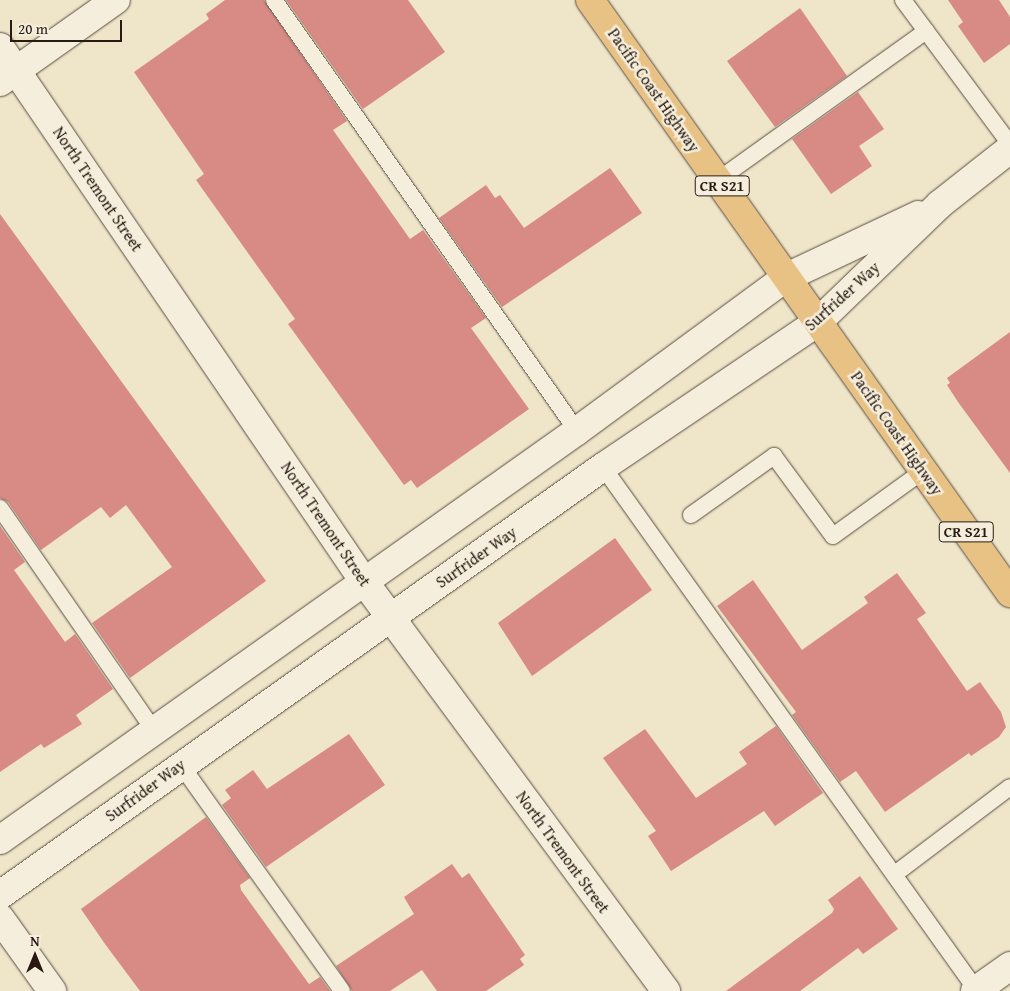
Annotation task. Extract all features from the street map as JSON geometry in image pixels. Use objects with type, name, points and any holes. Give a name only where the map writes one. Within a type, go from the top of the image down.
[{"type":"main road","points":[[8,76],[116,0]]},
{"type":"main road","name":"Pacific Coast Highway","points":[[590,0],[787,277]]},
{"type":"main road","name":"North Tremont Street","points":[[0,46],[8,76],[363,580],[666,991]]},
{"type":"main road","name":"Surfrider Way","points":[[0,895],[603,467],[818,322],[940,204],[1010,149]]},
{"type":"main road","name":"Surfrider Way","points":[[0,840],[153,728],[577,431],[787,277],[940,204]]},
{"type":"main road","name":"CR S21","points":[[787,277],[818,322]]},
{"type":"main road","name":"Pacific Coast Highway","points":[[818,322],[1010,593]]},
{"type":"main road","points":[[0,918],[52,991]]},
{"type":"main road","points":[[976,991],[1010,966]]},
{"type":"lane","points":[[274,0],[577,431]]},
{"type":"lane","points":[[903,0],[1010,144]]},
{"type":"lane","points":[[718,180],[926,30]]},
{"type":"lane","points":[[691,515],[774,456],[833,536],[923,470]]},
{"type":"lane","points":[[603,467],[895,874],[976,991]]},
{"type":"lane","points":[[0,508],[153,728]]},
{"type":"lane","points":[[181,765],[342,991]]},
{"type":"lane","points":[[895,874],[1010,787]]},
{"type":"building","points":[[225,0],[264,0],[347,121],[333,130],[410,239],[423,230],[486,318],[471,328],[529,409],[417,488],[411,480],[404,485],[288,324],[295,319],[196,180],[204,174],[134,72],[209,19],[206,14]]},
{"type":"building","points":[[286,0],[408,0],[445,52],[363,109]]},
{"type":"building","points":[[948,0],[999,0],[1010,17],[1010,44],[984,63],[958,26],[963,22]]},
{"type":"building","points":[[800,8],[847,76],[775,127],[727,61]]},
{"type":"building","points":[[858,92],[884,129],[859,146],[872,166],[831,194],[792,139]]},
{"type":"building","points":[[610,168],[642,213],[502,307],[439,218],[486,185],[495,198],[500,195],[524,228]]},
{"type":"building","points":[[0,214],[266,581],[130,678],[92,623],[172,567],[126,505],[110,518],[101,507],[41,550],[8,502],[0,498]]},
{"type":"building","points":[[1010,332],[1010,473],[958,402],[947,385],[950,383],[947,378]]},
{"type":"building","points":[[0,526],[25,562],[14,570],[65,642],[75,634],[113,689],[76,715],[82,724],[44,748],[41,744],[0,772]]},
{"type":"building","points":[[615,538],[652,590],[532,676],[498,623]]},
{"type":"building","points":[[897,573],[926,613],[917,619],[967,691],[980,682],[1001,712],[1006,727],[999,737],[971,756],[969,753],[885,812],[856,771],[840,782],[792,715],[796,712],[717,606],[753,580],[802,650],[868,603],[864,597]]},
{"type":"building","points":[[776,726],[823,793],[775,826],[764,811],[671,871],[648,836],[656,831],[603,758],[645,729],[696,798],[747,764],[739,752]]},
{"type":"building","points":[[349,734],[385,785],[266,867],[222,805],[231,798],[225,790],[253,770],[267,789]]},
{"type":"building","points":[[206,817],[250,878],[240,885],[241,890],[309,984],[320,977],[330,991],[140,991],[105,944],[81,909]]},
{"type":"building","points":[[452,864],[462,878],[469,873],[525,955],[520,959],[524,965],[486,991],[437,991],[422,970],[390,991],[352,991],[336,966],[414,914],[404,897]]},
{"type":"building","points":[[860,876],[898,929],[863,954],[858,948],[800,991],[726,991],[832,913],[834,909],[828,900]]}]
